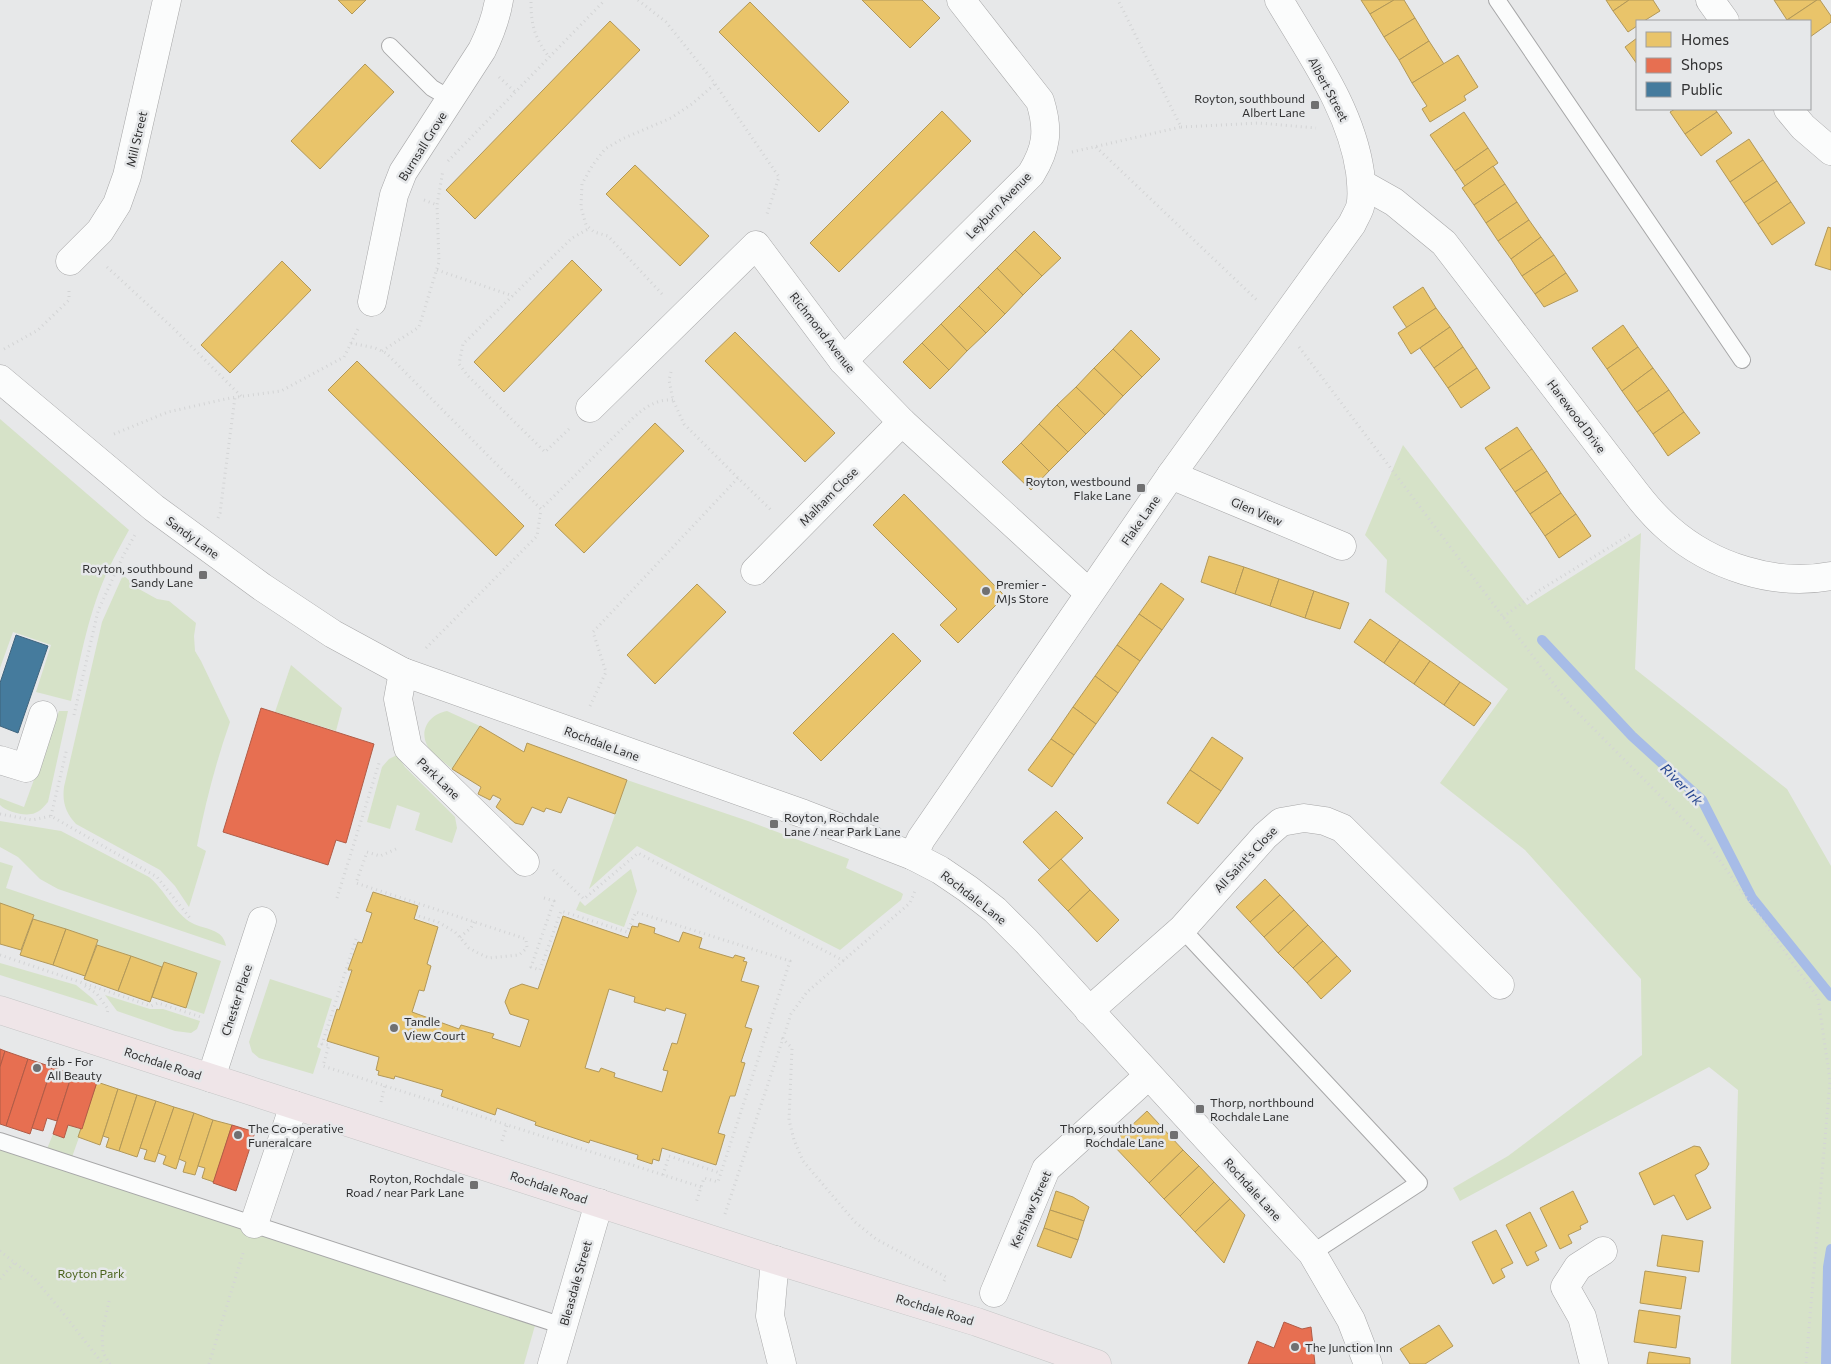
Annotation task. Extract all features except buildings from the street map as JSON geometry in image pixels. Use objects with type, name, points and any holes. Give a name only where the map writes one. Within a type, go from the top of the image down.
[{"type":"main road","name":"Rochdale Road","points":[[0,1010],[775,1260],[977,1322],[1097,1364]]},
{"type":"street","name":"Mill Street","points":[[77,253],[100,231],[117,204],[127,176],[167,0]]},
{"type":"street","name":"Burnsall Grove","points":[[372,302],[394,195],[403,172],[477,60],[491,33],[499,0]]},
{"type":"street","name":"Leyburn Avenue","points":[[843,361],[1030,174],[1039,160],[1044,145],[1046,130],[1040,101],[961,0]]},
{"type":"street","name":"Albert Street","points":[[1279,0],[1332,90],[1347,121],[1357,152],[1362,184]]},
{"type":"street","points":[[1710,0],[1724,20]]},
{"type":"street","points":[[1789,110],[1804,127],[1831,151]]},
{"type":"street","name":"Flake Lane","points":[[913,856],[921,839],[1089,593],[1171,475],[1352,224],[1360,206],[1362,184]]},
{"type":"street","name":"Harewood Drive","points":[[1362,184],[1394,202],[1444,243],[1635,492],[1669,529],[1712,557],[1762,575],[1816,579],[1831,576]]},
{"type":"street","points":[[590,408],[756,245]]},
{"type":"street","name":"Richmond Avenue","points":[[756,245],[843,361],[902,422],[1089,593]]},
{"type":"street","name":"Sandy Lane","points":[[0,379],[154,508],[205,546],[333,634],[403,672]]},
{"type":"street","name":"Malham Close","points":[[755,571],[902,422]]},
{"type":"street","name":"Glen View","points":[[1171,475],[1342,546]]},
{"type":"street","name":"Rochdale Lane","points":[[403,672],[804,814],[913,856],[940,870],[995,910],[1026,941],[1312,1253],[1351,1320],[1368,1364]]},
{"type":"street","name":"Park Lane","points":[[403,672],[398,699],[408,748],[525,862]]},
{"type":"street","points":[[0,760],[26,768],[43,715]]},
{"type":"street","name":"All Saint's Close","points":[[1089,1011],[1182,929],[1265,836],[1281,822],[1304,818],[1342,828],[1500,985]]},
{"type":"street","name":"Chester Place","points":[[211,1078],[262,921]]},
{"type":"street","name":"Kershaw Street","points":[[994,1292],[1046,1169],[1148,1076]]},
{"type":"street","points":[[254,1224],[294,1105]]},
{"type":"street","name":"Bleasdale Street","points":[[552,1364],[599,1203]]},
{"type":"street","points":[[1594,1364],[1582,1318],[1565,1287],[1578,1267],[1602,1251]]},
{"type":"street","points":[[775,1260],[770,1316],[782,1364]]},
{"type":"lane","points":[[1497,0],[1742,360]]},
{"type":"lane","points":[[390,46],[432,88],[451,99]]},
{"type":"lane","points":[[1182,929],[1419,1183],[1312,1253]]},
{"type":"lane","points":[[0,1141],[563,1326]]},
{"type":"path","points":[[531,0],[531,22],[538,42],[549,57]]},
{"type":"path","points":[[382,351],[419,326],[439,262],[438,205],[443,166],[605,0]]},
{"type":"path","points":[[638,0],[666,22],[714,84],[779,177],[756,245]]},
{"type":"path","points":[[1118,0],[1181,127]]},
{"type":"path","points":[[714,84],[692,104],[671,118],[622,139],[605,150],[592,166],[582,184],[581,207],[586,225],[594,232],[608,236],[676,323],[676,351],[669,380],[673,400],[684,424],[794,531]]},
{"type":"path","points":[[1044,145],[1072,152],[1181,127],[1259,123],[1327,130],[1347,121]]},
{"type":"path","points":[[1096,147],[1281,323],[1568,704],[1708,844],[1818,998],[1830,1080],[1806,1364]]},
{"type":"path","points":[[590,228],[572,238],[464,344],[459,364],[468,376],[546,452],[590,408]]},
{"type":"path","points":[[0,353],[5,348],[38,330],[69,300],[77,253],[173,328],[242,397]]},
{"type":"path","points":[[436,270],[513,296]]},
{"type":"path","points":[[81,448],[168,412],[235,397],[281,391],[344,357],[372,302]]},
{"type":"path","points":[[352,343],[375,348],[386,354],[540,508]]},
{"type":"path","points":[[205,546],[220,513],[235,397]]},
{"type":"path","points":[[403,672],[537,536],[540,508],[634,417],[648,406],[662,399],[673,400]]},
{"type":"path","points":[[576,733],[606,672],[593,632],[738,478]]},
{"type":"path","points":[[1503,617],[1540,590],[1647,524],[1656,516]]},
{"type":"path","points":[[74,716],[98,611],[123,556],[139,528]]},
{"type":"path","points":[[51,816],[68,743]]},
{"type":"path","points":[[337,898],[382,752]]},
{"type":"path","points":[[0,814],[32,820],[51,816],[157,877],[190,918]]},
{"type":"path","points":[[396,849],[380,856],[367,852],[356,883],[526,939],[527,948],[519,955],[489,958],[473,951],[455,932],[438,922],[418,916]]},
{"type":"path","points":[[551,868],[584,899],[638,853],[844,961]]},
{"type":"path","points":[[725,1215],[791,1014],[807,992],[910,904],[916,889],[909,885]]},
{"type":"path","points":[[544,898],[554,901],[531,967],[540,970],[561,910],[627,932],[636,912],[790,961],[718,1182],[704,1178],[695,1206]]},
{"type":"path","points":[[460,937],[471,928],[474,922]]},
{"type":"path","points":[[356,939],[322,1044],[329,1045],[323,1066],[701,1187]]},
{"type":"path","points":[[0,954],[77,980],[97,994],[108,1009],[107,1016]]},
{"type":"path","points":[[83,984],[151,1006],[158,1004],[207,1019]]},
{"type":"path","points":[[782,1038],[792,1048],[789,1120],[802,1161],[854,1222],[876,1239],[946,1277],[942,1288]]},
{"type":"path","points":[[380,1104],[385,1086]]},
{"type":"path","points":[[501,1144],[507,1125]]},
{"type":"path","points":[[663,1175],[669,1156],[720,1173]]},
{"type":"path","points":[[209,1364],[246,1243],[254,1224]]},
{"type":"path","points":[[0,1251],[34,1278],[60,1308],[103,1364]]},
{"type":"path","points":[[0,1280],[14,1263]]},
{"type":"path","points":[[110,1301],[102,1333],[103,1353],[110,1364]]},
{"type":"green space","points":[[0,419],[129,530],[109,568],[96,600],[86,633],[71,701],[36,692],[51,645],[13,632],[0,668]]},
{"type":"green space","points":[[1403,445],[1527,605],[1641,533],[1635,669],[1787,789],[1831,866],[1831,1364],[1731,1364],[1738,1090],[1709,1067],[1460,1201],[1453,1188],[1508,1156],[1642,1055],[1641,979],[1525,850],[1440,783],[1508,689],[1385,592],[1387,560],[1365,535]]},
{"type":"green space","points":[[123,575],[139,589],[157,599],[169,601],[196,623],[194,636],[195,651],[230,722],[216,768],[197,846],[206,851],[189,907],[175,886],[160,870],[76,824],[67,812],[64,803],[64,787],[102,622]]},
{"type":"green space","points":[[291,665],[342,708],[336,731],[275,712]]},
{"type":"green space","points":[[59,711],[68,711],[48,802],[39,811],[31,814],[7,810],[0,805],[0,798],[24,807]]},
{"type":"green space","points":[[447,711],[480,726],[452,769],[428,747],[424,735],[427,724],[431,719]]},
{"type":"green space","points":[[397,755],[405,767],[455,817],[457,828],[452,843],[415,830],[420,813],[397,805],[390,829],[367,822],[382,767],[389,759]]},
{"type":"green space","points":[[627,780],[748,821],[849,859],[846,868],[900,892],[903,894],[901,900],[840,950],[637,846],[589,889]]},
{"type":"green space","points":[[0,821],[61,831],[149,877],[180,914],[192,923],[213,930],[221,936],[226,946],[58,889],[40,879],[18,857],[0,847]]},
{"type":"green space","points":[[0,862],[13,866],[6,888],[221,961],[204,1014],[186,1008],[197,973],[164,962],[162,967],[97,945],[98,940],[33,919],[34,915],[0,904]]},
{"type":"green space","points":[[631,869],[637,891],[624,927],[576,910],[580,901],[585,906]]},
{"type":"green space","points":[[0,963],[76,985],[93,999],[98,1006],[0,975]]},
{"type":"green space","points":[[270,979],[332,999],[317,1047],[321,1049],[313,1074],[259,1058],[252,1052],[249,1042]]},
{"type":"green space","points":[[105,995],[150,1009],[163,1009],[200,1021],[197,1029],[191,1033],[175,1031],[117,1011]]},
{"type":"green space","points":[[68,1125],[82,1129],[72,1157],[47,1149],[53,1134],[64,1137]]},
{"type":"green space","name":"Royton Park","points":[[0,1146],[536,1322],[524,1364],[0,1364]]},
{"type":"waterway","name":"River Irk","points":[[1542,640],[1632,736],[1702,800],[1752,898],[1831,996]]},
{"type":"waterway","name":"River Irk","points":[[1826,1364],[1828,1267],[1831,1249]]},
{"type":"place","name":"Royton, southbound Albert Lane","points":[[1315,105]]},
{"type":"place","name":"Royton, westbound Flake Lane","points":[[1141,488]]},
{"type":"place","name":"Royton, southbound Sandy Lane","points":[[203,575]]},
{"type":"place","name":"Premier - MJs Store","points":[[986,591]]},
{"type":"place","name":"Royton, Rochdale Lane / near Park Lane","points":[[774,824]]},
{"type":"place","name":"Tandle View Court","points":[[394,1028]]},
{"type":"place","name":"fab - For All Beauty","points":[[37,1068]]},
{"type":"place","name":"Thorp, northbound Rochdale Lane","points":[[1200,1109]]},
{"type":"place","name":"The Co-operative Funeralcare","points":[[238,1135]]},
{"type":"place","name":"Thorp, southbound Rochdale Lane","points":[[1174,1135]]},
{"type":"place","name":"Royton, Rochdale Road / near Park Lane","points":[[474,1185]]},
{"type":"place","name":"The Junction Inn","points":[[1295,1347]]}]
